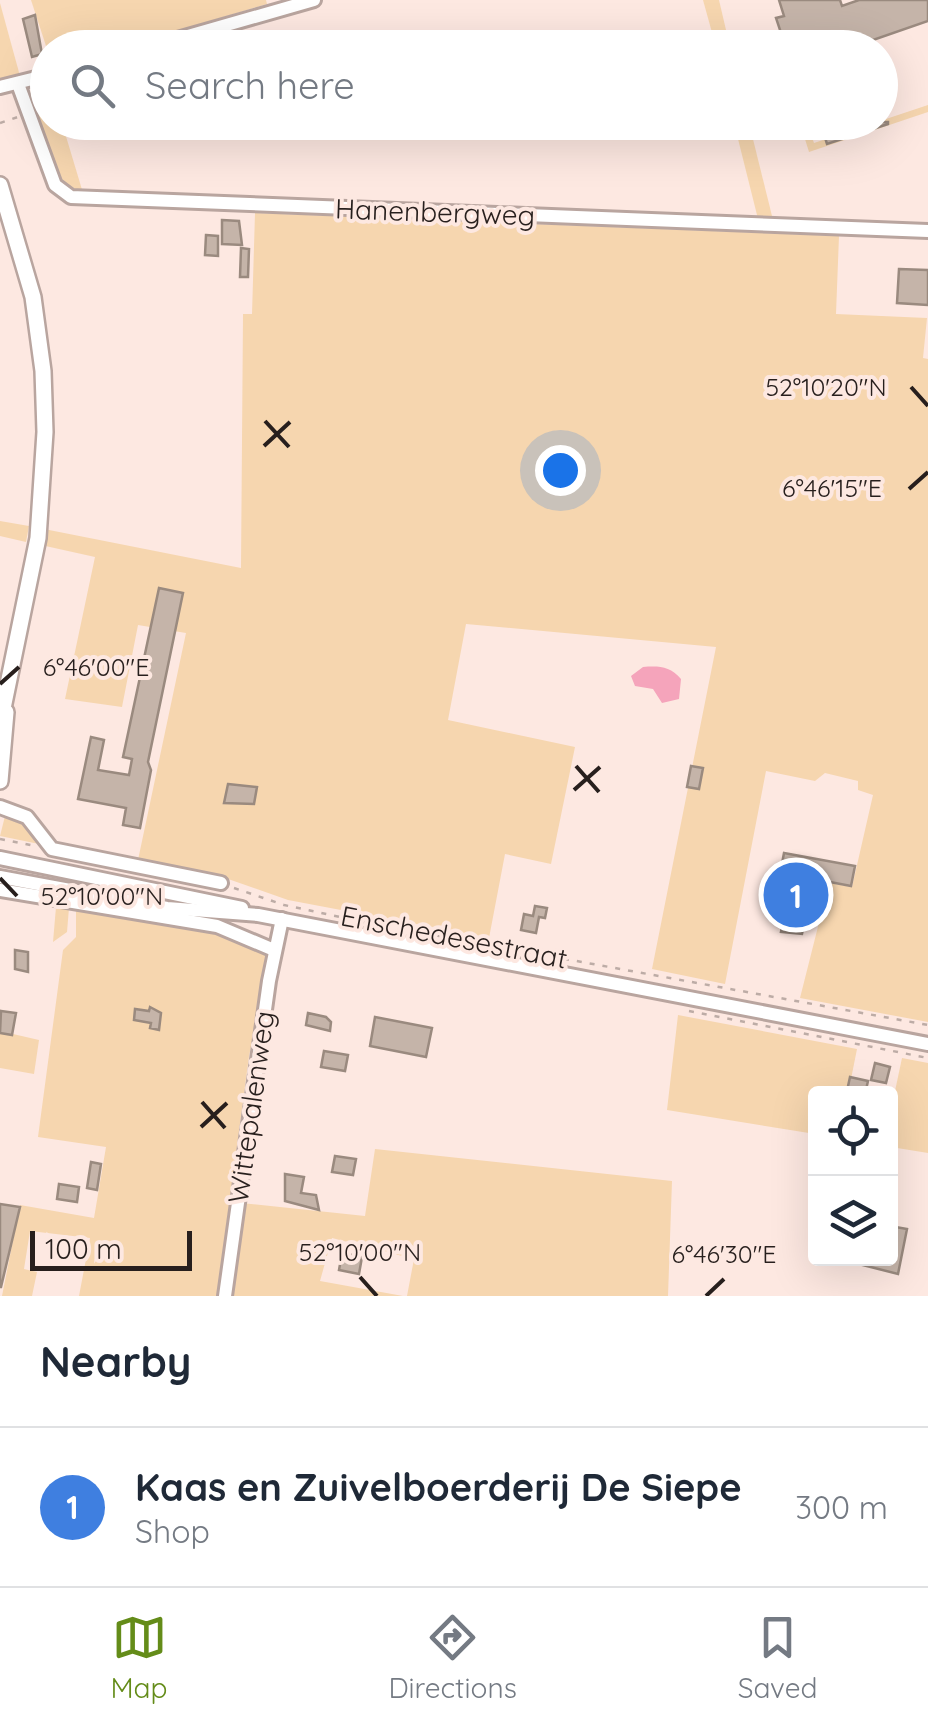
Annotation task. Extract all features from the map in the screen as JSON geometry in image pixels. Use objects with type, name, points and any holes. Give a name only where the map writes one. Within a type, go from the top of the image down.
[{"type":"main road","points":[[0,186],[26,266],[43,371],[45,432],[38,538],[0,723]]},
{"type":"main road","points":[[0,781],[6,744],[5,703]]},
{"type":"street","points":[[209,30],[314,0]]},
{"type":"street","points":[[0,87],[30,80]]},
{"type":"street","name":"Hanenbergweg","points":[[18,84],[30,122]]},
{"type":"street","name":"Hanenbergweg","points":[[37,140],[55,185],[71,197],[928,232]]},
{"type":"street","points":[[0,806],[27,817],[52,849],[221,883]]},
{"type":"street","name":"Enschedesestraat","points":[[0,858],[211,899],[282,920],[928,1044]]},
{"type":"street","name":"Enschedesestraat","points":[[0,877],[167,908],[258,915]]},
{"type":"street","points":[[0,890],[217,926],[274,950]]},
{"type":"street","name":"Wittepalenweg","points":[[225,1296],[274,950],[282,920]]},
{"type":"path","points":[[0,123],[27,115]]},
{"type":"path","points":[[0,839],[52,849]]},
{"type":"path","name":"Enschedesestraat","points":[[221,883],[284,905],[373,924],[928,1025]]},
{"type":"shaded area","points":[[31,0],[266,0],[267,4],[181,30],[41,30]]},
{"type":"shaded area","points":[[703,0],[719,0],[726,30],[711,30]]},
{"type":"shaded area","points":[[0,3],[20,76],[0,79]]},
{"type":"shaded area","points":[[928,105],[928,112],[898,122],[898,115]]},
{"type":"shaded area","points":[[45,140],[67,140],[83,193],[63,187]]},
{"type":"shaded area","points":[[738,140],[753,140],[773,220],[758,219]]},
{"type":"shaded area","points":[[805,140],[814,143],[845,140],[809,152]]},
{"type":"shaded area","points":[[255,213],[839,236],[836,314],[927,318],[923,358],[928,359],[928,1022],[800,998],[829,883],[852,887],[873,795],[858,790],[858,781],[825,773],[815,781],[766,771],[725,984],[652,969],[716,647],[466,624],[448,720],[575,747],[551,864],[505,854],[489,938],[288,900],[211,873],[138,860],[186,633],[138,625],[122,707],[65,699],[95,557],[41,545],[44,529],[241,568],[243,314],[252,314]]},
{"type":"shaded area","points":[[0,521],[29,526],[26,542],[0,536]]},
{"type":"shaded area","points":[[643,667],[664,668],[677,675],[681,679],[679,699],[662,703],[653,689],[635,686],[631,676]]},
{"type":"shaded area","points":[[5,816],[19,817],[44,845],[0,836]]},
{"type":"shaded area","points":[[56,907],[69,908],[67,932],[53,942]]},
{"type":"shaded area","points":[[76,910],[204,929],[252,946],[270,958],[249,1056],[217,1296],[79,1296],[90,1238],[30,1231],[24,1269],[37,1272],[32,1296],[2,1296],[20,1205],[94,1218],[106,1147],[38,1137],[63,950],[76,937]]},
{"type":"shaded area","points":[[678,1015],[857,1049],[850,1086],[808,1086],[808,1133],[667,1110]]},
{"type":"shaded area","points":[[0,1031],[39,1040],[34,1074],[0,1068]]},
{"type":"shaded area","points":[[902,1058],[928,1063],[928,1153],[898,1148],[896,1086]]},
{"type":"shaded area","points":[[375,1149],[672,1181],[668,1296],[407,1296],[414,1259],[332,1238],[320,1281],[403,1296],[228,1296],[241,1203],[365,1216]]},
{"type":"building","points":[[779,0],[840,0],[842,6],[859,0],[928,0],[928,21],[898,31],[780,30],[776,18],[784,16]]},
{"type":"building","points":[[35,15],[38,30],[30,30],[30,49],[23,19]]},
{"type":"building","points":[[222,220],[239,221],[242,245],[222,244]]},
{"type":"building","points":[[206,235],[218,236],[218,256],[205,255]]},
{"type":"building","points":[[241,248],[249,249],[248,277],[240,277]]},
{"type":"building","points":[[899,269],[928,270],[928,305],[897,303]]},
{"type":"building","points":[[159,588],[183,593],[148,762],[151,770],[140,828],[123,825],[126,808],[78,799],[91,737],[104,740],[98,770],[129,775],[132,759],[123,757]]},
{"type":"building","points":[[691,766],[703,768],[699,789],[687,787]]},
{"type":"building","points":[[228,784],[257,787],[254,804],[224,803]]},
{"type":"building","points":[[784,853],[855,866],[851,886],[809,878],[804,902],[797,900],[794,916],[805,919],[802,934],[781,932],[788,899],[776,896]]},
{"type":"building","points":[[535,906],[547,908],[545,918],[539,917],[536,933],[521,930],[524,914],[533,916]]},
{"type":"building","points":[[15,950],[28,952],[28,972],[15,969]]},
{"type":"building","points":[[150,1007],[161,1013],[159,1030],[150,1028],[151,1023],[134,1020],[135,1009],[149,1011]]},
{"type":"building","points":[[1,1011],[16,1013],[12,1035],[0,1033]]},
{"type":"building","points":[[308,1013],[326,1017],[331,1022],[330,1031],[306,1025]]},
{"type":"building","points":[[375,1017],[432,1028],[426,1057],[370,1046]]},
{"type":"building","points":[[324,1051],[348,1055],[345,1071],[321,1067]]},
{"type":"building","points":[[875,1063],[890,1067],[886,1083],[871,1080]]},
{"type":"building","points":[[850,1077],[868,1081],[867,1086],[848,1086]]},
{"type":"building","points":[[335,1156],[356,1159],[353,1175],[332,1172]]},
{"type":"building","points":[[91,1162],[101,1164],[97,1190],[87,1188]]},
{"type":"building","points":[[285,1174],[304,1177],[301,1193],[316,1195],[319,1210],[285,1201]]},
{"type":"building","points":[[59,1184],[79,1187],[77,1202],[57,1199]]},
{"type":"building","points":[[0,1204],[20,1207],[1,1287],[0,1287]]},
{"type":"building","points":[[898,1227],[907,1229],[898,1274],[867,1266],[898,1266]]},
{"type":"building","points":[[342,1253],[362,1257],[359,1274],[339,1270]]},
{"type":"place","name":"Kaas en Zuivelboerderij De Siepe","points":[[796,895]]}]
